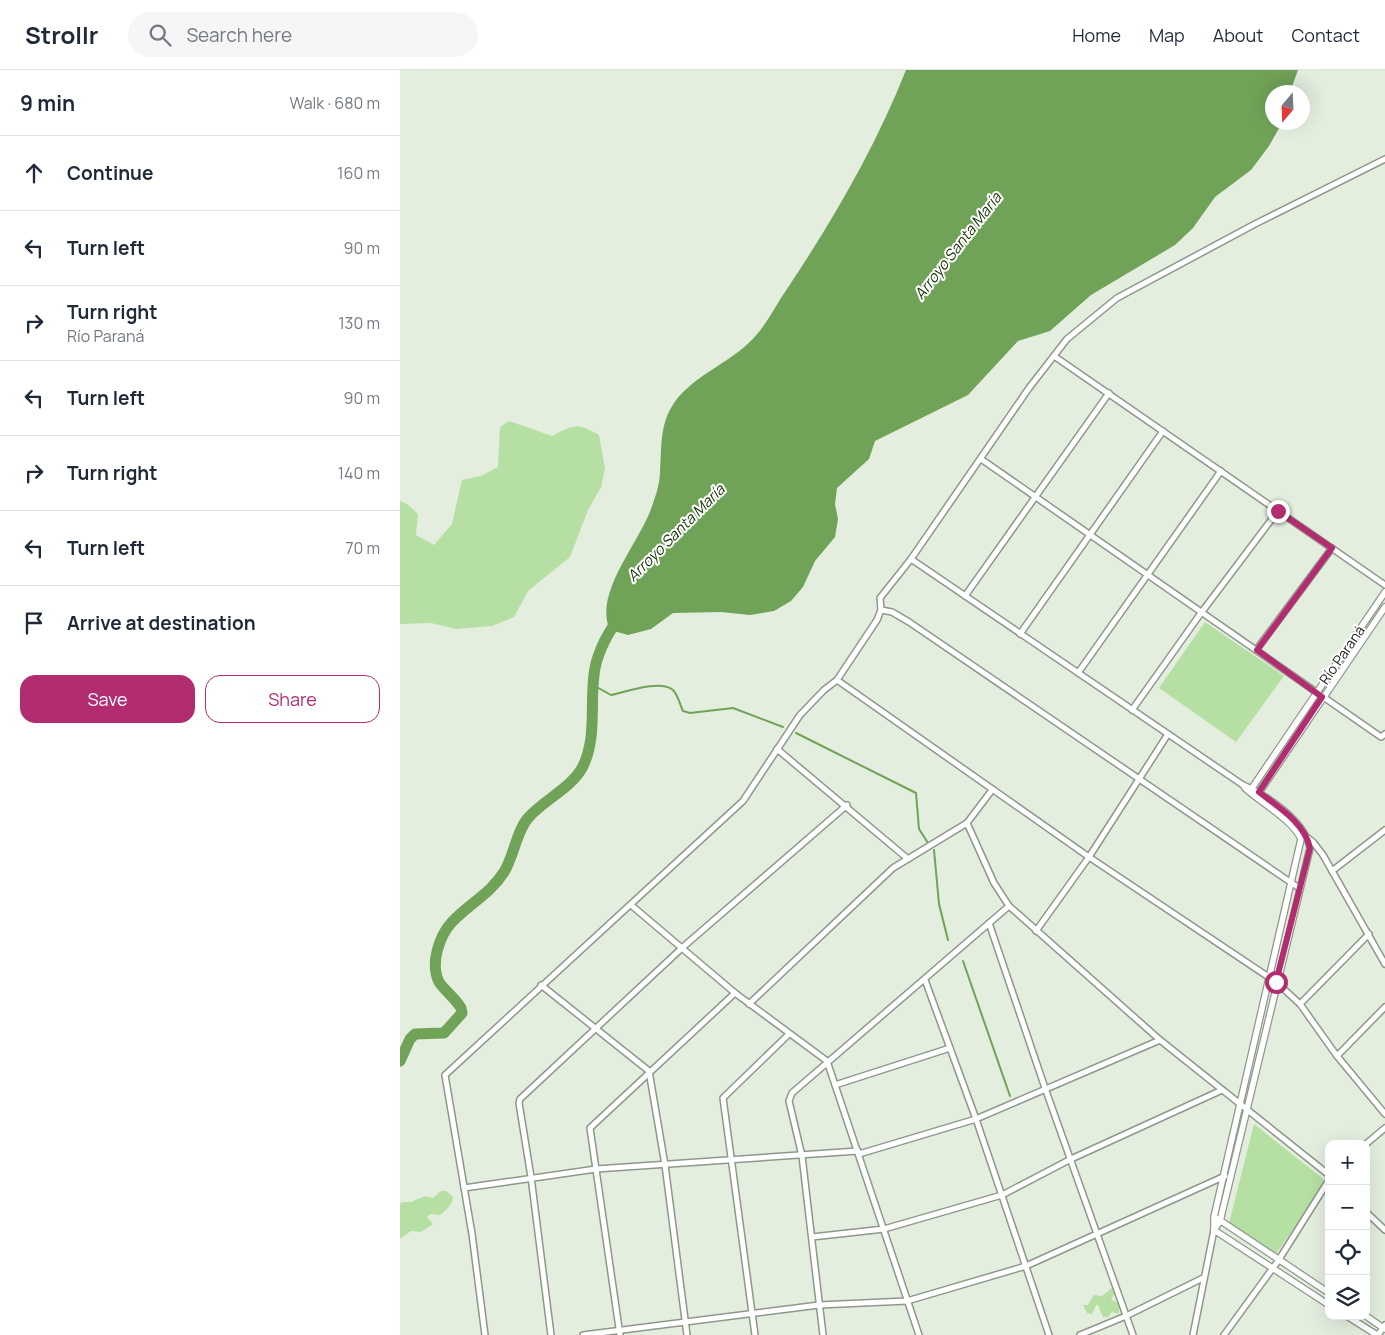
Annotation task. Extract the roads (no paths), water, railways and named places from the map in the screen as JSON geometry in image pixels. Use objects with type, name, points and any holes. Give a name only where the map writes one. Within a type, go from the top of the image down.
[{"type":"street","points":[[485,1335],[464,1188],[445,1075],[742,801],[807,706],[837,680],[869,634],[881,610],[880,598],[911,559],[1067,338],[1117,298],[1255,224],[1385,159]]},
{"type":"street","points":[[1054,356],[1385,585]]},
{"type":"street","points":[[965,596],[1109,393]]},
{"type":"street","points":[[1020,634],[1163,431]]},
{"type":"street","points":[[981,459],[1200,614],[1257,650],[1322,697],[1381,736],[1385,734]]},
{"type":"street","points":[[1078,673],[1221,471]]},
{"type":"street","points":[[1132,710],[1200,614],[1278,511]]},
{"type":"street","points":[[1257,650],[1332,548]]},
{"type":"street","points":[[911,559],[1242,785],[1250,790],[1259,792],[1284,812],[1313,842],[1332,871],[1385,964]]},
{"type":"street","name":"Río Paraná","points":[[1250,790],[1316,692],[1383,601],[1385,592]]},
{"type":"street","name":"Río Paraná","points":[[1256,798],[1322,697],[1385,607]]},
{"type":"street","points":[[881,610],[892,612],[909,622],[1299,888]]},
{"type":"street","points":[[837,680],[1089,857],[1276,982],[1300,1004],[1337,1056],[1385,1114]]},
{"type":"street","points":[[1036,931],[1089,857],[1137,779],[1168,734]]},
{"type":"street","points":[[777,749],[908,859]]},
{"type":"street","points":[[749,1004],[892,868],[967,823],[992,790]]},
{"type":"street","points":[[1194,1334],[1203,1278],[1214,1230],[1214,1216],[1301,839],[1298,832],[1256,798],[1250,790]]},
{"type":"street","points":[[551,1335],[520,1099],[684,947],[846,805]]},
{"type":"street","points":[[967,823],[994,883],[1009,906],[1160,1040],[1325,1172]]},
{"type":"street","points":[[1332,871],[1385,830]]},
{"type":"street","points":[[1214,1230],[1220,1221],[1276,982],[1310,848],[1308,838]]},
{"type":"street","points":[[631,905],[684,947],[735,993],[827,1061],[919,1335]]},
{"type":"street","points":[[823,1335],[802,1156],[789,1100],[792,1093],[1009,906]]},
{"type":"street","points":[[990,923],[1045,1088],[1133,1335]]},
{"type":"street","points":[[1300,1004],[1369,934]]},
{"type":"street","points":[[925,980],[976,1119],[1049,1335]]},
{"type":"street","points":[[541,985],[594,1030],[649,1071],[665,1165],[687,1335]]},
{"type":"street","points":[[619,1333],[590,1128],[591,1124],[735,993]]},
{"type":"street","points":[[1337,1056],[1385,1007]]},
{"type":"street","points":[[755,1335],[722,1098],[789,1034]]},
{"type":"street","points":[[464,1188],[596,1169],[731,1159],[858,1153],[976,1119],[1160,1040]]},
{"type":"street","points":[[835,1085],[950,1048]]},
{"type":"street","points":[[812,1237],[884,1229],[1002,1195],[1071,1159],[1222,1090]]},
{"type":"street","points":[[1370,1141],[1385,1128]]},
{"type":"street","points":[[583,1335],[619,1333],[685,1322],[819,1305],[907,1301],[1026,1266],[1231,1175]]},
{"type":"street","points":[[1224,1335],[1278,1261],[1326,1185]]},
{"type":"street","points":[[1214,1216],[1278,1261],[1325,1290]]},
{"type":"street","points":[[1370,1216],[1385,1230]]},
{"type":"street","points":[[1214,1230],[1325,1302]]},
{"type":"street","points":[[1080,1335],[1126,1316],[1203,1278]]},
{"type":"street","points":[[1353,1320],[1377,1335],[1384,1327],[1370,1318]]},
{"type":"water","points":[[906,70],[1298,70],[1293,85],[1265,85],[1265,130],[1278,130],[1269,146],[1251,170],[1215,197],[1193,228],[1175,245],[1091,295],[1050,331],[1018,341],[968,395],[875,441],[869,459],[837,488],[835,504],[838,519],[835,537],[815,561],[803,587],[791,601],[774,611],[750,615],[721,612],[673,613],[651,629],[628,635],[610,630],[606,616],[612,585],[645,522],[656,496],[660,477],[662,437],[669,411],[693,383],[749,343],[766,323],[821,237],[852,183],[894,99]]},
{"type":"waterway","name":"Arroyo Santa María","points":[[400,1061],[410,1039],[415,1034],[444,1033],[462,1013],[459,1004],[441,985],[436,975],[435,967],[440,942],[452,922],[486,892],[504,872],[521,828],[529,817],[571,782],[582,768],[590,746],[595,668],[602,646],[618,619]]},
{"type":"waterway","points":[[593,685],[611,695],[652,686],[667,687],[675,692],[683,711],[690,713],[733,708],[783,727]]},
{"type":"waterway","points":[[796,733],[916,793],[919,829],[928,843]]},
{"type":"waterway","points":[[934,850],[939,904],[948,940]]},
{"type":"waterway","points":[[963,961],[1010,1096]]}]
